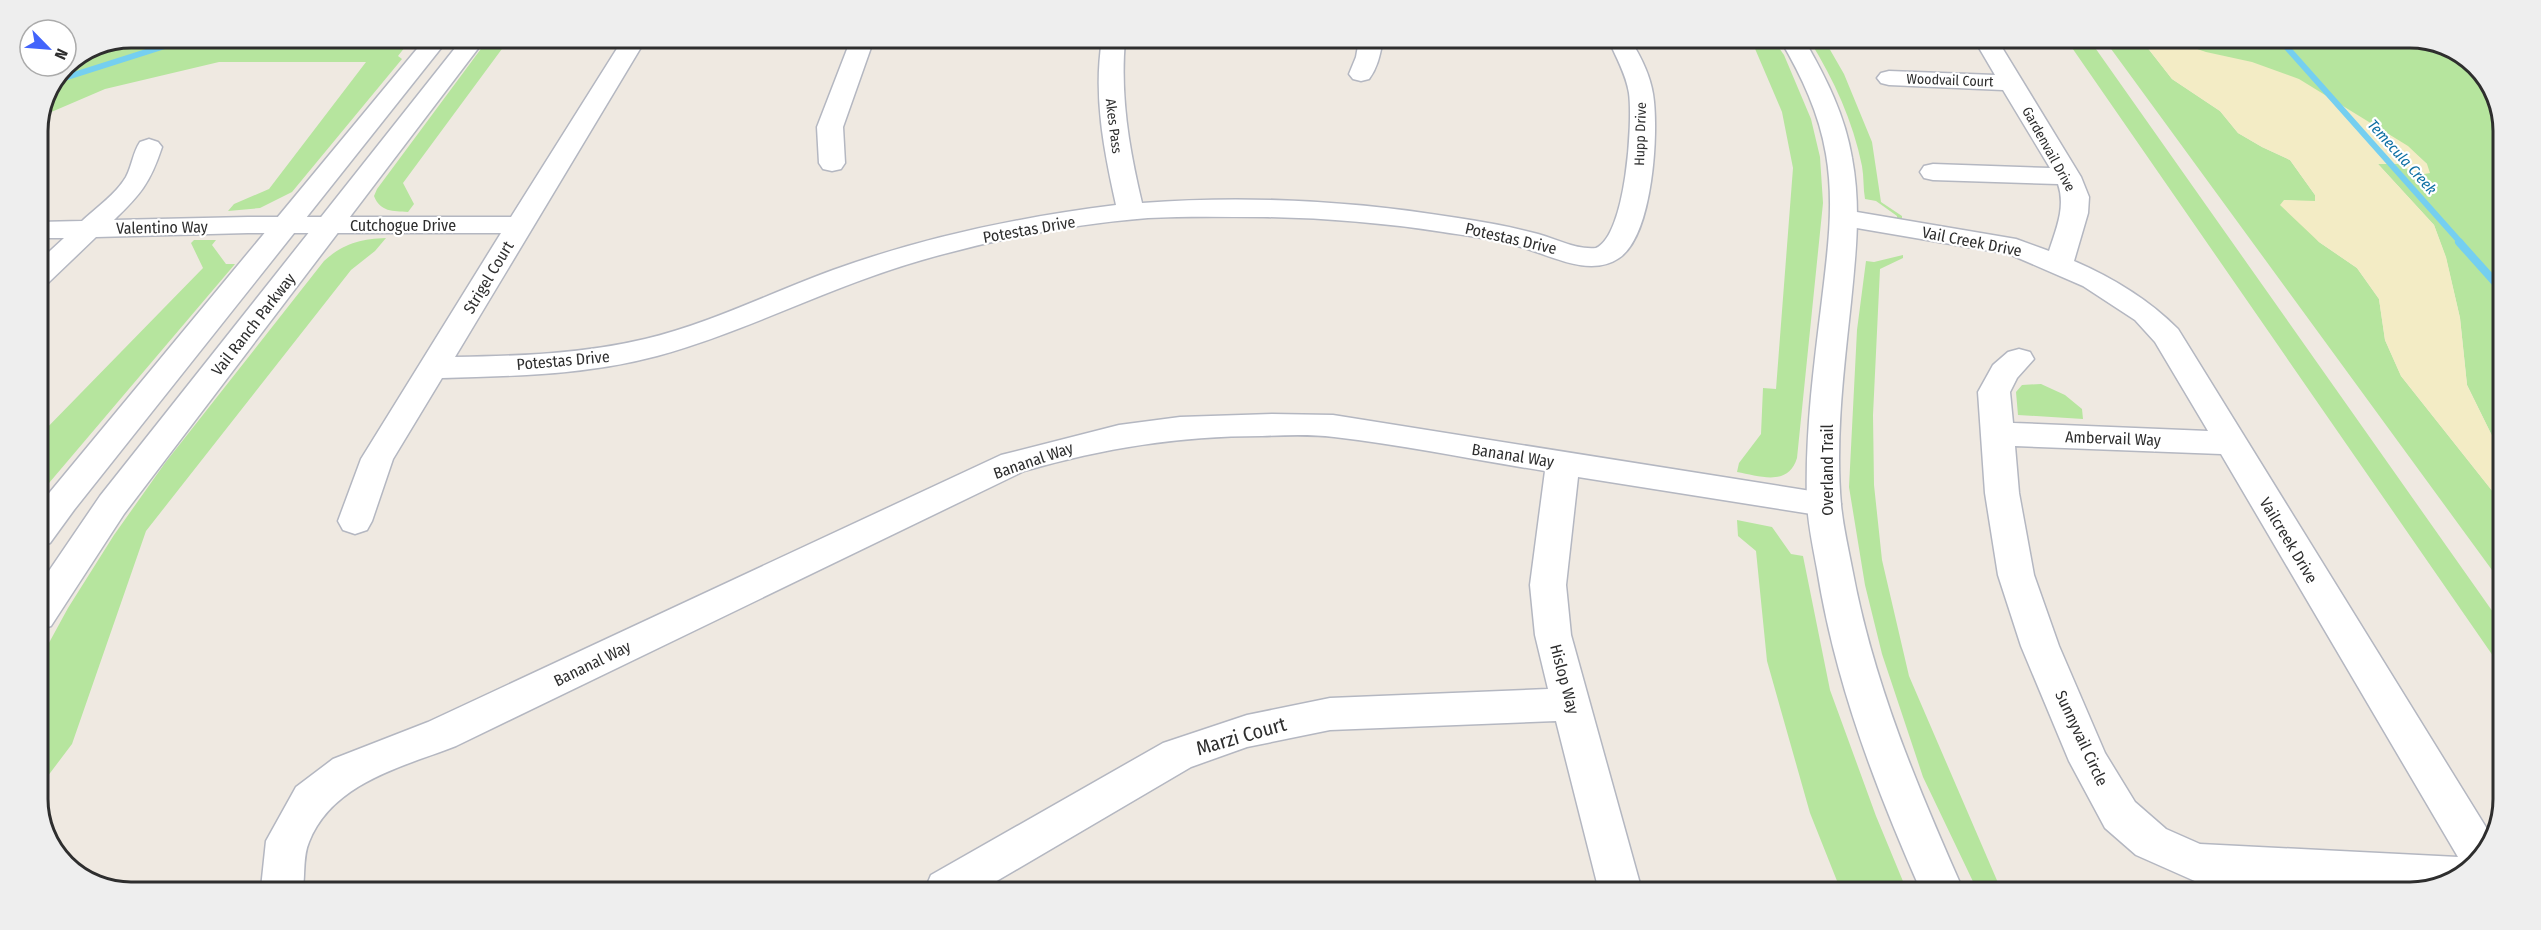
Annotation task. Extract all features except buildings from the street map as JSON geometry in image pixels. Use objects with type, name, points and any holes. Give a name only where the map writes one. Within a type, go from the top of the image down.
[{"type":"street","points":[[48,520],[430,48]]},
{"type":"street","name":"Vail Ranch Parkway","points":[[48,601],[112,505],[467,48]]},
{"type":"street","name":"Strigel Court","points":[[355,521],[377,459],[628,48]]},
{"type":"street","points":[[832,164],[830,127],[860,48]]},
{"type":"street","name":"Akes Pass","points":[[1112,48],[1109,102],[1115,148],[1131,211]]},
{"type":"street","points":[[1361,74],[1370,48]]},
{"type":"street","name":"Hupp Drive","points":[[1623,48],[1641,91],[1642,114],[1640,170],[1625,230]]},
{"type":"street","name":"Overland Trail","points":[[1797,48],[1830,115],[1839,148],[1844,226],[1824,450],[1824,504],[1838,594],[1863,691],[1891,772],[1939,882]]},
{"type":"street","name":"Gardenvail Drive","points":[[1990,48],[2068,177],[2076,197],[2074,213],[2059,264]]},
{"type":"street","name":"Woodvail Court","points":[[1889,78],[2011,83]]},
{"type":"street","points":[[48,267],[114,206],[139,177],[149,147]]},
{"type":"street","points":[[1933,172],[2068,177]]},
{"type":"street","name":"Potestas Drive","points":[[433,368],[548,363],[619,355],[683,338],[812,287],[939,246],[1030,227],[1131,211],[1266,209],[1393,216],[1526,239],[1590,258],[1608,254],[1622,241],[1625,230]]},
{"type":"street","name":"Cutchogue Drive","points":[[286,225],[519,225]]},
{"type":"street","name":"Valentino Way","points":[[48,230],[286,225]]},
{"type":"street","name":"Vail Creek Drive","points":[[1844,226],[2018,265],[2059,264]]},
{"type":"street","name":"Vailcreek Drive","points":[[2059,264],[2093,280],[2135,307],[2167,336],[2476,849]]},
{"type":"street","name":"Sunnyvail Circle","points":[[2019,359],[2004,372],[1994,392],[2002,493],[2016,575],[2040,646],[2089,761],[2120,815],[2151,842],[2197,862],[2442,875]]},
{"type":"street","name":"Bananal Way","points":[[283,882],[287,841],[310,800],[346,771],[442,734],[1013,464],[1090,441],[1173,428],[1251,423],[1332,426],[1824,504]]},
{"type":"street","name":"Ambervail Way","points":[[1996,434],[2230,442]]},
{"type":"street","name":"Hislop Way","points":[[1563,463],[1548,585],[1553,635],[1619,882]]},
{"type":"street","name":"Marzi Court","points":[[957,882],[1177,755],[1247,731],[1330,714],[1571,704]]},
{"type":"green space","points":[[131,48],[404,48],[398,56],[402,59],[292,192],[260,208],[228,211],[234,204],[269,189],[366,62],[219,62],[105,89],[51,112],[54,99],[67,78],[78,78],[78,67],[99,54],[115,50]]},
{"type":"green space","points":[[482,48],[503,48],[403,183],[414,204],[408,212],[383,208],[374,196]]},
{"type":"green space","points":[[1755,48],[1779,48],[1784,55],[1811,119],[1820,157],[1823,203],[1797,458],[1787,473],[1764,477],[1737,472],[1739,463],[1761,434],[1763,388],[1776,389],[1793,168],[1782,112]]},
{"type":"green space","points":[[1814,48],[1829,48],[1844,74],[1872,142],[1881,202],[1902,216],[1902,221],[1897,220],[1897,216],[1876,201],[1865,199],[1858,149],[1848,117]]},
{"type":"green space","points":[[2072,48],[2095,48],[2493,612],[2493,656]]},
{"type":"green space","points":[[2110,48],[2148,48],[2172,79],[2220,111],[2238,133],[2290,160],[2315,195],[2315,202],[2284,200],[2319,242],[2357,268],[2379,299],[2385,340],[2401,376],[2493,492],[2493,571]]},
{"type":"green space","points":[[2193,48],[2420,49],[2436,52],[2460,65],[2476,81],[2489,105],[2493,126],[2493,438],[2467,385],[2460,318],[2446,258],[2434,225],[2378,164],[2398,164],[2419,175],[2427,164],[2383,131]]},
{"type":"green space","points":[[386,238],[375,251],[351,270],[146,531],[72,744],[48,776],[48,645],[68,608],[114,535],[165,463],[324,261],[353,243]]},
{"type":"green space","points":[[194,240],[216,240],[212,245],[226,264],[235,264],[48,484],[48,427],[203,268],[191,243]]},
{"type":"green space","points":[[1903,255],[1903,258],[1880,269],[1873,415],[1874,485],[1882,560],[1909,676],[1998,882],[1973,882],[1923,777],[1882,654],[1865,585],[1849,487],[1857,330],[1866,261],[1874,262]]},
{"type":"green space","points":[[2041,384],[2065,395],[2082,409],[2083,419],[2018,415],[2016,392],[2022,385]]},
{"type":"green space","points":[[1737,520],[1772,527],[1791,554],[1803,556],[1830,690],[1876,816],[1903,882],[1837,882],[1810,813],[1767,661],[1756,551],[1738,536]]},
{"type":"sand","points":[[2148,48],[2194,48],[2252,62],[2299,79],[2408,146],[2427,164],[2430,173],[2419,175],[2398,164],[2378,164],[2434,225],[2446,257],[2460,318],[2467,385],[2493,438],[2493,492],[2401,376],[2385,340],[2379,299],[2357,268],[2319,242],[2280,205],[2284,200],[2315,201],[2315,195],[2290,160],[2238,133],[2220,111],[2172,79]]},
{"type":"waterway","points":[[68,77],[159,48]]},
{"type":"waterway","name":"Temecula Creek","points":[[2287,48],[2461,243]]},
{"type":"waterway","name":"Temecula Creek","points":[[2459,242],[2493,280]]}]
